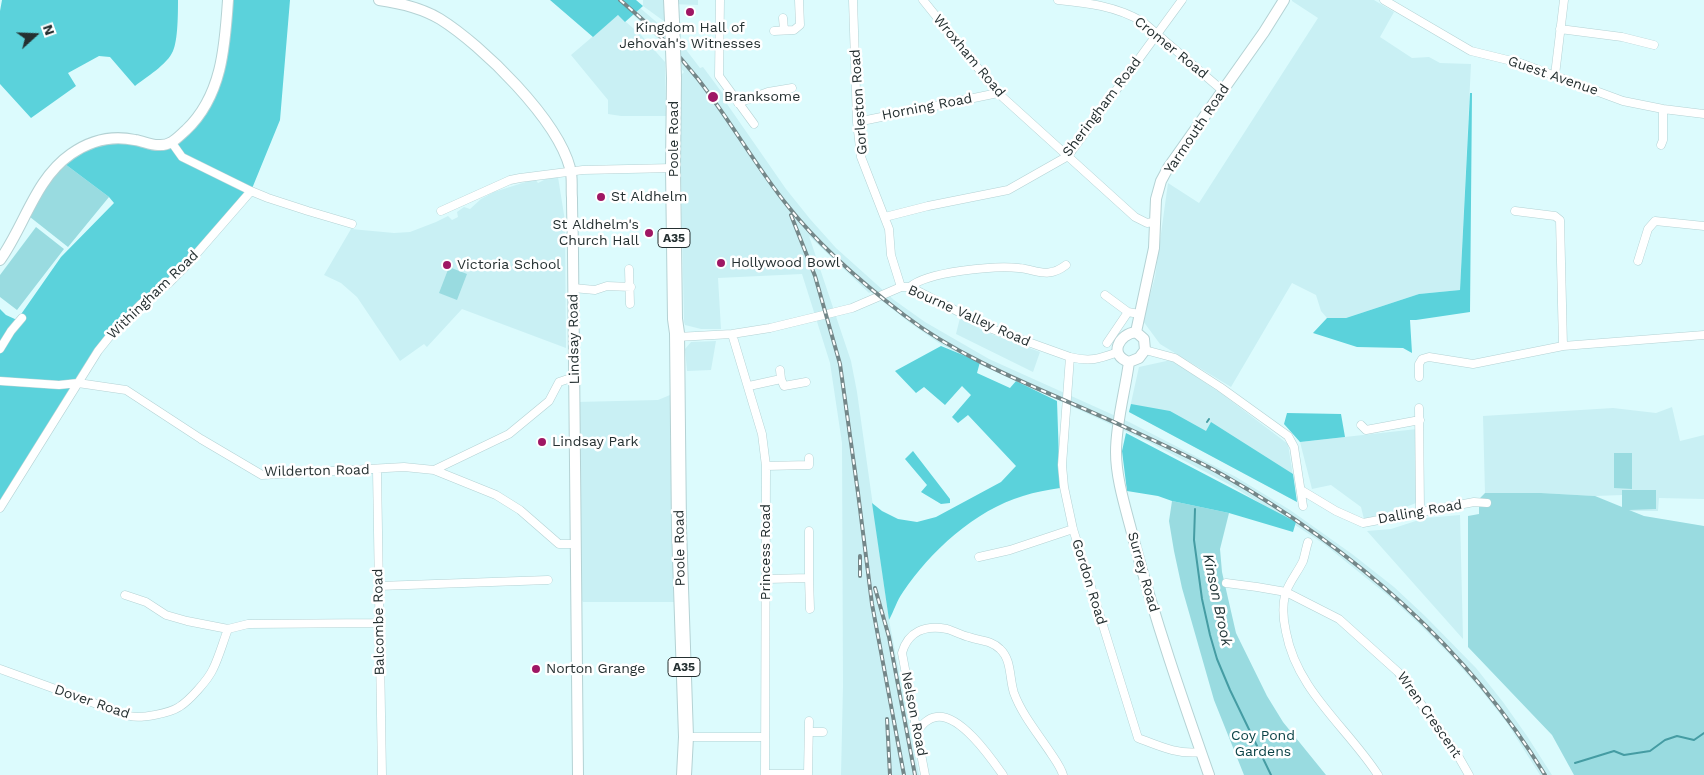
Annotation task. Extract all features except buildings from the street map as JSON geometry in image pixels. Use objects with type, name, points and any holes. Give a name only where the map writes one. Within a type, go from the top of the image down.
[{"type":"highway","name":"Poole Road","points":[[671,0],[674,78],[673,168],[679,528],[686,737],[684,775]]},
{"type":"street","points":[[0,260],[53,168],[72,153],[90,143],[114,137],[157,145],[172,143],[194,122],[207,104],[220,70],[226,31],[228,0]]},
{"type":"street","name":"Lindsay Road","points":[[379,0],[401,3],[439,18],[475,45],[510,78],[546,122],[560,142],[571,170],[574,288],[578,775]]},
{"type":"street","points":[[720,0],[720,76],[754,124]]},
{"type":"street","points":[[774,31],[794,30],[800,25],[799,0]]},
{"type":"street","name":"Gorleston Road","points":[[853,0],[857,122],[861,157],[885,218],[891,238],[893,262],[901,287]]},
{"type":"street","name":"Wroxham Road","points":[[923,0],[998,93],[1140,220],[1147,223],[1154,222]]},
{"type":"street","name":"Cromer Road","points":[[1058,0],[1096,4],[1128,13],[1143,22],[1223,91]]},
{"type":"street","name":"Sheringham Road","points":[[885,218],[928,206],[1002,192],[1022,184],[1068,156],[1182,0]]},
{"type":"street","name":"Yarmouth Road","points":[[1136,332],[1134,313],[1154,248],[1154,222],[1158,190],[1168,168],[1223,91],[1284,0]]},
{"type":"street","points":[[1555,75],[1564,0]]},
{"type":"street","name":"Guest Avenue","points":[[1387,1],[1471,51],[1520,63],[1623,101],[1663,109],[1704,114]]},
{"type":"street","points":[[783,18],[784,30]]},
{"type":"street","points":[[1560,29],[1622,37],[1654,45]]},
{"type":"street","points":[[738,103],[768,92],[792,88]]},
{"type":"street","name":"Horning Road","points":[[857,122],[998,93]]},
{"type":"street","points":[[1661,145],[1664,140],[1663,109]]},
{"type":"street","points":[[172,143],[182,157],[251,191],[276,201],[352,224]]},
{"type":"street","points":[[441,211],[510,180],[571,170],[673,168]]},
{"type":"street","name":"Withingham Road","points":[[0,508],[98,351],[141,304],[178,274],[251,191]]},
{"type":"street","points":[[1515,211],[1555,216],[1560,220],[1563,346]]},
{"type":"street","points":[[1638,261],[1648,229],[1655,221],[1704,226]]},
{"type":"street","points":[[910,287],[914,283],[938,276],[973,269],[1019,268],[1051,273],[1066,265]]},
{"type":"street","points":[[629,269],[630,304]]},
{"type":"street","points":[[574,288],[596,290],[607,286],[630,287]]},
{"type":"street","name":"Bourne Valley Road","points":[[676,325],[704,335],[732,334],[770,328],[852,308],[901,287],[910,287],[992,328],[1070,357],[1082,360],[1095,360],[1118,352]]},
{"type":"street","points":[[1105,295],[1134,313],[1107,343]]},
{"type":"street","points":[[0,349],[10,331],[22,318]]},
{"type":"street","points":[[1136,332],[1144,339],[1145,350],[1139,358],[1129,362],[1120,358],[1118,346],[1126,334],[1136,332]]},
{"type":"street","name":"Princess Road","points":[[732,334],[762,434],[766,466],[765,775]]},
{"type":"street","points":[[1419,377],[1419,364],[1422,359],[1429,357],[1473,364],[1563,346],[1704,335]]},
{"type":"street","points":[[1145,350],[1175,358],[1220,387],[1283,432],[1292,441],[1303,506]]},
{"type":"street","name":"Gordon Road","points":[[1070,357],[1062,465],[1064,487],[1073,529],[1138,738],[1176,752],[1188,754],[1201,752]]},
{"type":"street","name":"Surrey Road","points":[[1129,362],[1118,426],[1116,453],[1120,481],[1145,581],[1209,775]]},
{"type":"street","points":[[749,386],[781,374],[784,386],[806,382]]},
{"type":"street","points":[[434,470],[509,434],[549,401],[559,382],[574,377]]},
{"type":"street","name":"Wilderton Road","points":[[0,381],[59,385],[78,383],[126,390],[201,439],[262,475],[404,468],[434,470],[496,495],[520,510],[559,544],[576,544]]},
{"type":"street","points":[[1419,408],[1420,511]]},
{"type":"street","points":[[1361,425],[1366,430],[1420,420]]},
{"type":"street","points":[[766,466],[809,465]]},
{"type":"street","name":"Balcombe Road","points":[[377,470],[382,775]]},
{"type":"street","name":"Dalling Road","points":[[1301,490],[1336,511],[1363,523],[1474,502],[1488,503]]},
{"type":"street","points":[[979,557],[1010,550],[1073,529]]},
{"type":"street","points":[[809,531],[810,610]]},
{"type":"street","points":[[1308,542],[1304,559],[1286,592],[1282,613],[1288,641],[1295,663],[1305,682],[1324,708],[1364,754],[1378,775]]},
{"type":"street","points":[[766,579],[809,578]]},
{"type":"street","points":[[379,586],[548,580]]},
{"type":"street","name":"Wren Crescent","points":[[1226,583],[1258,586],[1286,592],[1339,619],[1398,672],[1457,754],[1469,775]]},
{"type":"street","points":[[125,595],[146,602],[166,615],[228,629],[248,624],[379,623]]},
{"type":"street","name":"Nelson Road","points":[[925,775],[902,653],[905,643],[913,634],[931,628],[947,629],[968,637],[991,642],[1002,650],[1008,662],[1014,692],[1025,715],[1044,742],[1063,775]]},
{"type":"street","name":"Dover Road","points":[[0,669],[130,716],[155,715],[179,708],[197,690],[212,671],[228,629]]},
{"type":"street","points":[[918,731],[926,721],[937,716],[952,720],[965,728],[994,762],[1002,775]]},
{"type":"street","points":[[765,775],[808,774],[809,722]]},
{"type":"street","points":[[809,732],[823,732]]},
{"type":"street","points":[[686,737],[766,737]]},
{"type":"shaded area","points":[[2,0],[178,0],[175,46],[166,61],[135,86],[110,57],[99,56],[68,73],[76,86],[31,118],[0,84],[0,11]]},
{"type":"shaded area","points":[[228,0],[290,0],[280,120],[251,191],[184,268],[110,336],[0,508],[0,309],[6,315],[17,320],[61,257],[114,203],[109,197],[61,161],[114,137],[157,145],[194,122],[220,70]]},
{"type":"shaded area","points":[[550,0],[636,0],[643,6],[625,22],[618,15],[593,37]]},
{"type":"shaded area","points":[[631,0],[661,26],[682,48],[684,47],[700,68],[703,67],[729,102],[727,104],[786,189],[810,219],[836,248],[894,300],[925,322],[989,359],[1129,422],[1236,477],[1290,510],[1352,554],[1394,587],[1476,668],[1503,702],[1552,775],[1540,775],[1507,723],[1451,656],[1391,598],[1324,544],[1232,486],[1149,442],[973,361],[939,343],[871,292],[869,293],[809,236],[851,361],[889,620],[919,775],[841,775],[843,686],[842,443],[830,363],[802,274],[718,278],[721,329],[701,329],[685,325],[679,77],[684,72],[680,67],[682,62],[629,11]]},
{"type":"shaded area","points":[[643,0],[698,0],[698,5],[671,4],[672,27],[643,6]]},
{"type":"shaded area","points":[[1292,0],[1374,0],[1394,12],[1380,37],[1412,58],[1429,57],[1440,63],[1471,64],[1460,290],[1419,294],[1346,318],[1327,318],[1321,311],[1316,295],[1292,283],[1231,387],[1160,344],[1143,321],[1155,277],[1168,183],[1199,203],[1318,18]]},
{"type":"shaded area","points":[[618,15],[641,35],[665,62],[666,116],[621,116],[608,114],[608,100],[571,55]]},
{"type":"shaded area","points":[[1470,93],[1472,93],[1470,312],[1410,320],[1412,353],[1403,348],[1357,347],[1313,333],[1327,318],[1346,318],[1419,294],[1460,290]]},
{"type":"shaded area","name":"Victoria School","points":[[558,177],[565,221],[566,348],[462,309],[427,347],[424,344],[400,361],[357,297],[341,283],[324,275],[351,229],[394,233],[410,232],[448,216],[452,220],[458,217],[457,212],[464,207],[470,209],[481,199],[494,192],[535,179],[538,183],[546,179]]},
{"type":"shaded area","points":[[960,318],[986,332],[1040,352],[1033,372],[956,334]]},
{"type":"shaded area","points":[[716,341],[711,370],[687,371],[685,349],[691,342]]},
{"type":"shaded area","points":[[941,346],[980,362],[977,373],[1010,388],[1016,381],[1057,401],[1060,488],[1032,493],[1005,503],[988,511],[955,534],[926,562],[914,577],[901,595],[889,620],[872,503],[882,511],[898,519],[917,522],[936,517],[1001,482],[1016,466],[968,415],[958,423],[952,417],[971,395],[962,386],[945,405],[924,387],[916,393],[895,371]]},
{"type":"shaded area","points":[[1171,360],[1222,394],[1288,444],[1297,502],[1129,412],[1139,367]]},
{"type":"shaded area","points":[[670,395],[674,602],[583,602],[579,597],[577,402],[658,400]]},
{"type":"shaded area","points":[[1131,404],[1170,411],[1206,431],[1211,422],[1293,474],[1297,502],[1129,412]]},
{"type":"shaded area","points":[[1672,407],[1680,441],[1704,435],[1704,499],[1659,498],[1658,511],[1624,511],[1623,495],[1485,493],[1483,416],[1613,408],[1656,413]]},
{"type":"shaded area","points":[[1287,413],[1341,414],[1345,437],[1300,442],[1284,424]]},
{"type":"shaded area","points":[[1417,429],[1416,503],[1393,512],[1364,519],[1361,507],[1331,485],[1312,489],[1300,442]]},
{"type":"shaded area","points":[[1126,433],[1296,522],[1293,532],[1229,513],[1172,501],[1158,496],[1127,491],[1122,451]]},
{"type":"shaded area","points":[[913,451],[950,499],[950,503],[941,504],[921,492],[927,485],[905,459]]},
{"type":"shaded area","points":[[1460,515],[1463,639],[1367,531],[1391,529],[1425,518]]},
{"type":"green space","points":[[65,164],[109,197],[68,247],[30,217],[45,189]]},
{"type":"green space","points":[[36,227],[64,249],[17,310],[0,297],[0,275]]},
{"type":"green space","points":[[449,267],[467,274],[457,300],[439,293]]},
{"type":"green space","points":[[1614,453],[1632,453],[1632,489],[1614,488]]},
{"type":"green space","points":[[1622,490],[1656,490],[1656,509],[1629,510],[1644,516],[1704,526],[1704,775],[1574,775],[1552,735],[1468,647],[1468,516],[1479,514],[1479,499],[1485,493],[1541,493],[1595,496],[1622,507]]},
{"type":"green space","name":"Coy Pond Gardens","points":[[1172,501],[1229,513],[1220,549],[1222,572],[1236,633],[1267,696],[1283,722],[1326,775],[1244,775],[1214,700],[1182,588],[1169,521]]},
{"type":"waterway","name":"Kinson Brook","points":[[1195,509],[1194,540],[1202,599],[1210,635],[1217,659],[1230,690],[1271,775]]},
{"type":"waterway","points":[[1575,763],[1614,751],[1624,755],[1650,751],[1665,740],[1677,736],[1694,740],[1704,733]]},
{"type":"railway","points":[[620,0],[661,38],[698,79],[775,190],[813,235],[842,264],[873,290],[929,333],[956,349],[1013,378],[1101,416],[1200,463],[1271,504],[1317,535],[1404,605],[1443,644],[1480,685],[1514,729],[1545,775]]},
{"type":"railway","points":[[791,215],[815,276],[840,364],[872,604],[904,775]]},
{"type":"railway","points":[[860,556],[860,576]]},
{"type":"railway","points":[[875,588],[889,637],[915,775]]},
{"type":"railway","points":[[887,719],[890,775]]},
{"type":"place","name":"Kingdom Hall of Jehovah's Witnesses","points":[[690,12]]},
{"type":"place","name":"Branksome","points":[[713,97]]},
{"type":"place","name":"St Aldhelm","points":[[601,197]]},
{"type":"place","name":"St Aldhelm's Church Hall","points":[[649,233]]},
{"type":"place","name":"Hollywood Bowl","points":[[721,263]]},
{"type":"place","name":"Victoria School","points":[[447,265]]},
{"type":"place","name":"Lindsay Park","points":[[542,442]]},
{"type":"place","name":"Norton Grange","points":[[536,669]]}]
